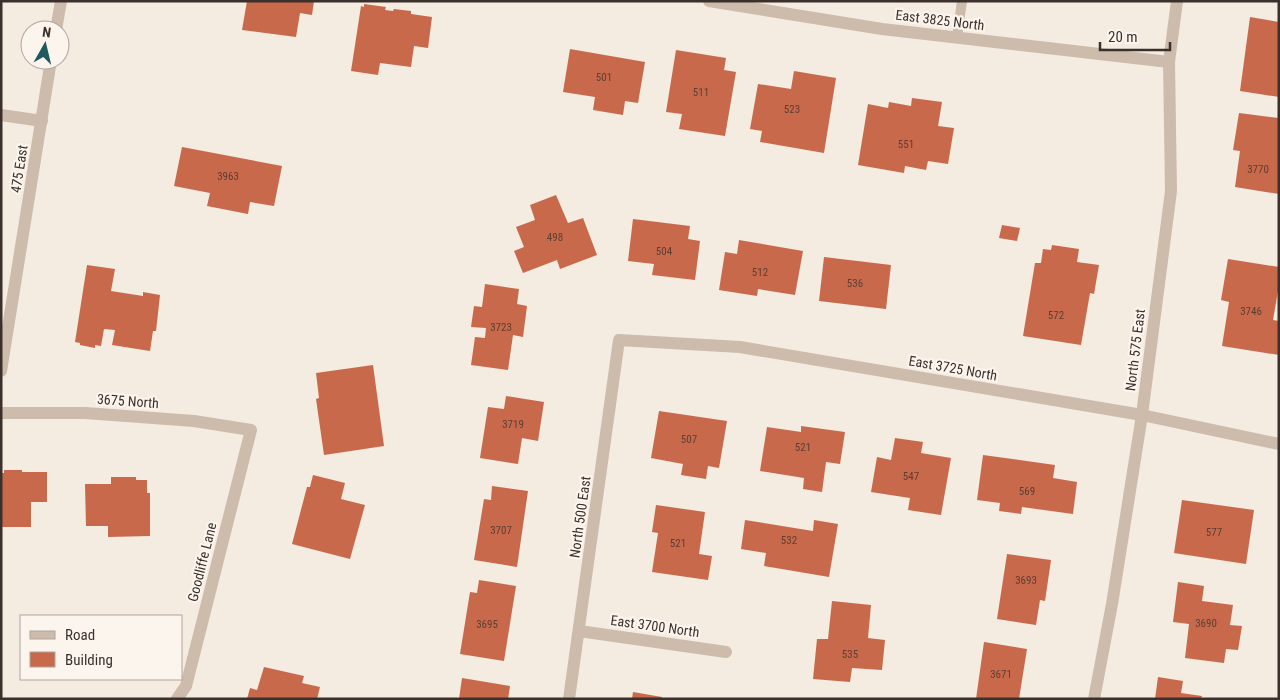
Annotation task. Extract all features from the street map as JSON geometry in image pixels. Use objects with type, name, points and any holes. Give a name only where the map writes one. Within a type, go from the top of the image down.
[{"type":"street","points":[[58,20],[61,1]]},
{"type":"street","name":"East 3825 North","points":[[709,1],[882,29],[1169,62]]},
{"type":"street","name":"North 575 East","points":[[1094,699],[1112,604],[1142,416],[1171,191],[1169,62],[1177,1]]},
{"type":"street","name":"475 East","points":[[1,371],[50,70]]},
{"type":"street","points":[[1,115],[42,122]]},
{"type":"street","name":"East 3725 North","points":[[619,340],[740,347],[1142,416],[1279,444]]},
{"type":"street","name":"North 500 East","points":[[569,699],[619,340]]},
{"type":"street","name":"3675 North","points":[[1,413],[95,414],[194,421],[251,430]]},
{"type":"street","name":"Goodliffe Lane","points":[[178,699],[186,686],[251,430]]},
{"type":"street","name":"East 3700 North","points":[[579,631],[726,652]]},
{"type":"lane","points":[[957,37],[962,1]]},
{"type":"building","points":[[247,1],[314,1],[312,15],[300,13],[296,37],[242,30]]},
{"type":"building","points":[[364,4],[386,7],[385,10],[411,11],[411,14],[432,17],[428,48],[414,46],[411,67],[380,63],[378,75],[351,71],[361,6],[364,7]]},
{"type":"building","points":[[1250,17],[1279,22],[1279,97],[1240,91]]},
{"type":"building","points":[[570,49],[645,62],[638,103],[625,101],[623,115],[593,110],[595,97],[563,92]]},
{"type":"building","points":[[676,50],[726,58],[724,70],[736,72],[725,136],[679,129],[682,114],[666,112]]},
{"type":"building","points":[[794,71],[836,78],[824,153],[760,142],[762,131],[750,129],[758,84],[791,89]]},
{"type":"building","points":[[912,98],[942,102],[938,126],[954,128],[948,164],[928,161],[926,170],[905,166],[904,173],[858,165],[868,104],[888,108],[889,102],[911,106]]},
{"type":"building","points":[[1239,113],[1279,118],[1279,194],[1235,187],[1240,151],[1233,150]]},
{"type":"building","points":[[182,147],[282,166],[274,206],[250,202],[248,214],[207,206],[210,193],[174,186]]},
{"type":"building","points":[[556,195],[568,223],[583,218],[597,255],[560,269],[557,260],[523,273],[514,251],[524,247],[516,227],[535,220],[530,205]]},
{"type":"building","points":[[633,219],[690,226],[688,239],[700,241],[695,280],[652,275],[654,264],[628,261]]},
{"type":"building","points":[[1002,225],[1020,228],[1017,241],[999,238]]},
{"type":"building","points":[[739,240],[803,251],[795,295],[758,289],[757,296],[719,290],[725,252],[737,254]]},
{"type":"building","points":[[1052,245],[1079,249],[1077,262],[1099,265],[1094,294],[1090,293],[1081,345],[1023,336],[1035,263],[1041,263],[1043,249],[1051,250]]},
{"type":"building","points":[[824,257],[891,265],[886,309],[819,301]]},
{"type":"building","points":[[1228,259],[1279,267],[1279,285],[1273,320],[1279,321],[1279,355],[1222,346],[1229,302],[1221,300]]},
{"type":"building","points":[[87,265],[115,269],[111,291],[143,296],[143,292],[160,295],[156,331],[153,331],[150,351],[112,345],[115,330],[104,329],[101,346],[95,345],[95,348],[75,342]]},
{"type":"building","points":[[485,284],[519,289],[517,304],[527,306],[523,337],[513,335],[508,370],[471,365],[475,337],[485,338],[486,328],[471,327],[474,306],[482,307]]},
{"type":"building","points":[[373,365],[384,446],[324,455],[316,399],[319,398],[316,373]]},
{"type":"building","points":[[506,396],[544,402],[538,441],[522,438],[518,464],[480,458],[488,407],[504,409]]},
{"type":"building","points":[[659,411],[727,421],[719,468],[708,466],[706,479],[681,475],[683,464],[651,458]]},
{"type":"building","points":[[801,426],[845,432],[840,464],[826,462],[822,492],[803,489],[804,478],[760,471],[767,427],[801,432]]},
{"type":"building","points":[[895,438],[923,442],[921,453],[951,458],[941,515],[908,510],[910,498],[871,492],[877,457],[891,460]]},
{"type":"building","points":[[983,455],[1055,465],[1053,478],[1077,482],[1073,514],[1022,507],[1021,514],[999,511],[1000,503],[977,500]]},
{"type":"building","points":[[4,470],[47,472],[47,502],[31,502],[31,527],[1,527],[1,473],[4,473]]},
{"type":"building","points":[[313,475],[345,483],[341,499],[365,505],[350,559],[292,544],[307,487],[310,487]]},
{"type":"building","points":[[111,477],[136,477],[136,480],[147,480],[147,493],[150,493],[150,536],[108,537],[108,526],[86,526],[85,484],[111,484]]},
{"type":"building","points":[[492,486],[528,491],[517,567],[474,560],[484,499],[491,500]]},
{"type":"building","points":[[1182,500],[1254,510],[1246,564],[1174,553]]},
{"type":"building","points":[[656,505],[705,512],[699,554],[712,556],[708,580],[652,572],[658,533],[652,532]]},
{"type":"building","points":[[745,520],[813,531],[814,520],[838,524],[829,577],[764,566],[766,553],[741,549]]},
{"type":"building","points":[[1007,554],[1051,560],[1045,601],[1040,600],[1036,625],[997,619]]},
{"type":"building","points":[[479,580],[516,586],[504,661],[460,654],[470,592],[477,593]]},
{"type":"building","points":[[1178,582],[1204,586],[1202,601],[1233,605],[1230,625],[1242,626],[1238,650],[1226,649],[1224,663],[1185,658],[1189,624],[1173,622]]},
{"type":"building","points":[[832,601],[871,605],[868,638],[885,640],[882,670],[852,668],[850,682],[813,679],[817,639],[828,639]]},
{"type":"building","points":[[984,642],[1027,649],[1019,699],[976,699]]},
{"type":"building","points":[[264,667],[304,676],[302,683],[320,687],[317,699],[247,699],[250,688],[257,690]]},
{"type":"building","points":[[1158,677],[1183,681],[1181,693],[1202,696],[1201,699],[1155,699]]},
{"type":"building","points":[[462,678],[510,686],[508,699],[459,699]]},
{"type":"building","points":[[633,692],[662,697],[662,699],[632,699]]}]
